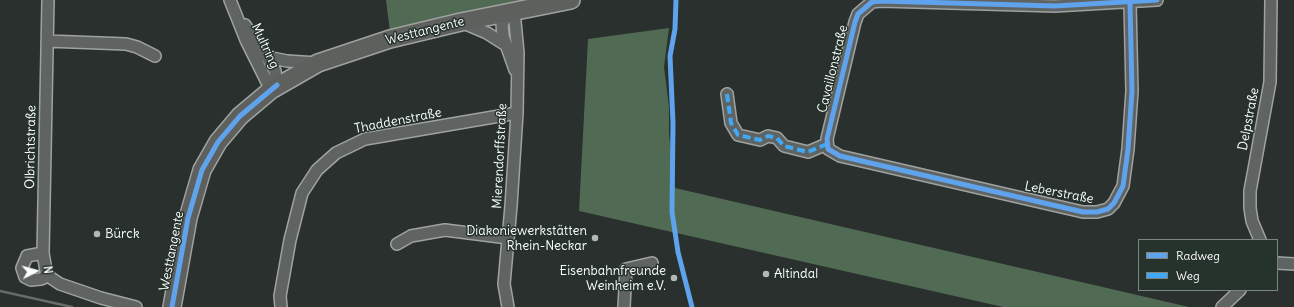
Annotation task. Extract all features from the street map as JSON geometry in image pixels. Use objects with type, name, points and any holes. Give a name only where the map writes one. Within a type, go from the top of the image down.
[{"type":"main road","name":"Westtangente","points":[[172,307],[188,218],[202,170],[218,142],[240,116],[274,88],[318,63],[390,39],[461,22],[571,0]]},
{"type":"street","name":"Olbrichtstraße","points":[[48,0],[43,253],[44,265],[48,276]]},
{"type":"street","name":"Multring","points":[[230,0],[246,40],[274,88]]},
{"type":"street","name":"Cavaillonstraße","points":[[827,144],[855,22],[858,14],[872,2],[1055,6],[1130,3],[1157,0]]},
{"type":"street","name":"Delpstraße","points":[[1260,239],[1252,221],[1250,191],[1270,82],[1271,0]]},
{"type":"street","name":"Leberstraße","points":[[827,144],[832,153],[840,156],[1083,212],[1097,212],[1108,208],[1114,203],[1123,186],[1128,157],[1132,91],[1130,3]]},
{"type":"street","name":"Mierendorffstraße","points":[[512,12],[502,24],[503,36],[517,77]]},
{"type":"street","name":"Mierendorffstraße","points":[[508,307],[504,284],[517,113],[517,28],[512,12]]},
{"type":"street","name":"Multring","points":[[236,13],[275,71],[274,88]]},
{"type":"street","points":[[461,22],[487,33],[506,45]]},
{"type":"street","points":[[48,41],[126,44],[137,46],[155,56]]},
{"type":"street","name":"Multring","points":[[267,57],[287,61],[318,63]]},
{"type":"street","points":[[727,94],[730,123],[738,135],[760,140],[768,136],[777,138],[784,146],[808,152],[827,144]]},
{"type":"street","name":"Thaddenstraße","points":[[281,307],[280,296],[289,247],[302,193],[317,170],[336,153],[365,140],[517,113]]},
{"type":"street","points":[[397,244],[411,236],[441,230],[508,238]]},
{"type":"street","points":[[43,253],[27,256],[22,268],[25,277],[31,280],[41,279],[48,276],[68,287],[136,307]]},
{"type":"street","points":[[624,307],[626,269],[652,263]]},
{"type":"street","points":[[1278,263],[1294,264]]},
{"type":"street","points":[[1222,307],[1239,291]]},
{"type":"green space","points":[[386,0],[546,0],[390,32]]},
{"type":"green space","points":[[669,28],[664,67],[669,107],[669,134],[675,188],[1189,307],[1003,307],[579,211],[588,39]]},
{"type":"railway","points":[[0,291],[72,307]]},
{"type":"marked path","points":[[727,94],[731,123],[738,135],[760,140],[768,136],[777,138],[784,146],[808,152],[827,144]]},
{"type":"cycle path","points":[[676,0],[675,29],[670,56],[673,123],[672,212],[678,252],[692,307]]},
{"type":"cycle path","points":[[1130,3],[1132,91],[1128,149],[1123,186],[1114,203],[1108,209],[1097,212],[1083,212],[840,156],[828,149],[827,139],[855,22],[858,14],[872,2],[1055,6],[1157,0]]},
{"type":"cycle path","points":[[172,307],[188,218],[202,170],[218,142],[240,116],[277,85]]},
{"type":"place","name":"Bürck","points":[[97,234]]},
{"type":"place","name":"Diakoniewerkstätten Rhein-Neckar","points":[[595,238]]},
{"type":"place","name":"Altindal","points":[[766,274]]},
{"type":"place","name":"Eisenbahnfreunde Weinheim e.V.","points":[[674,278]]}]
